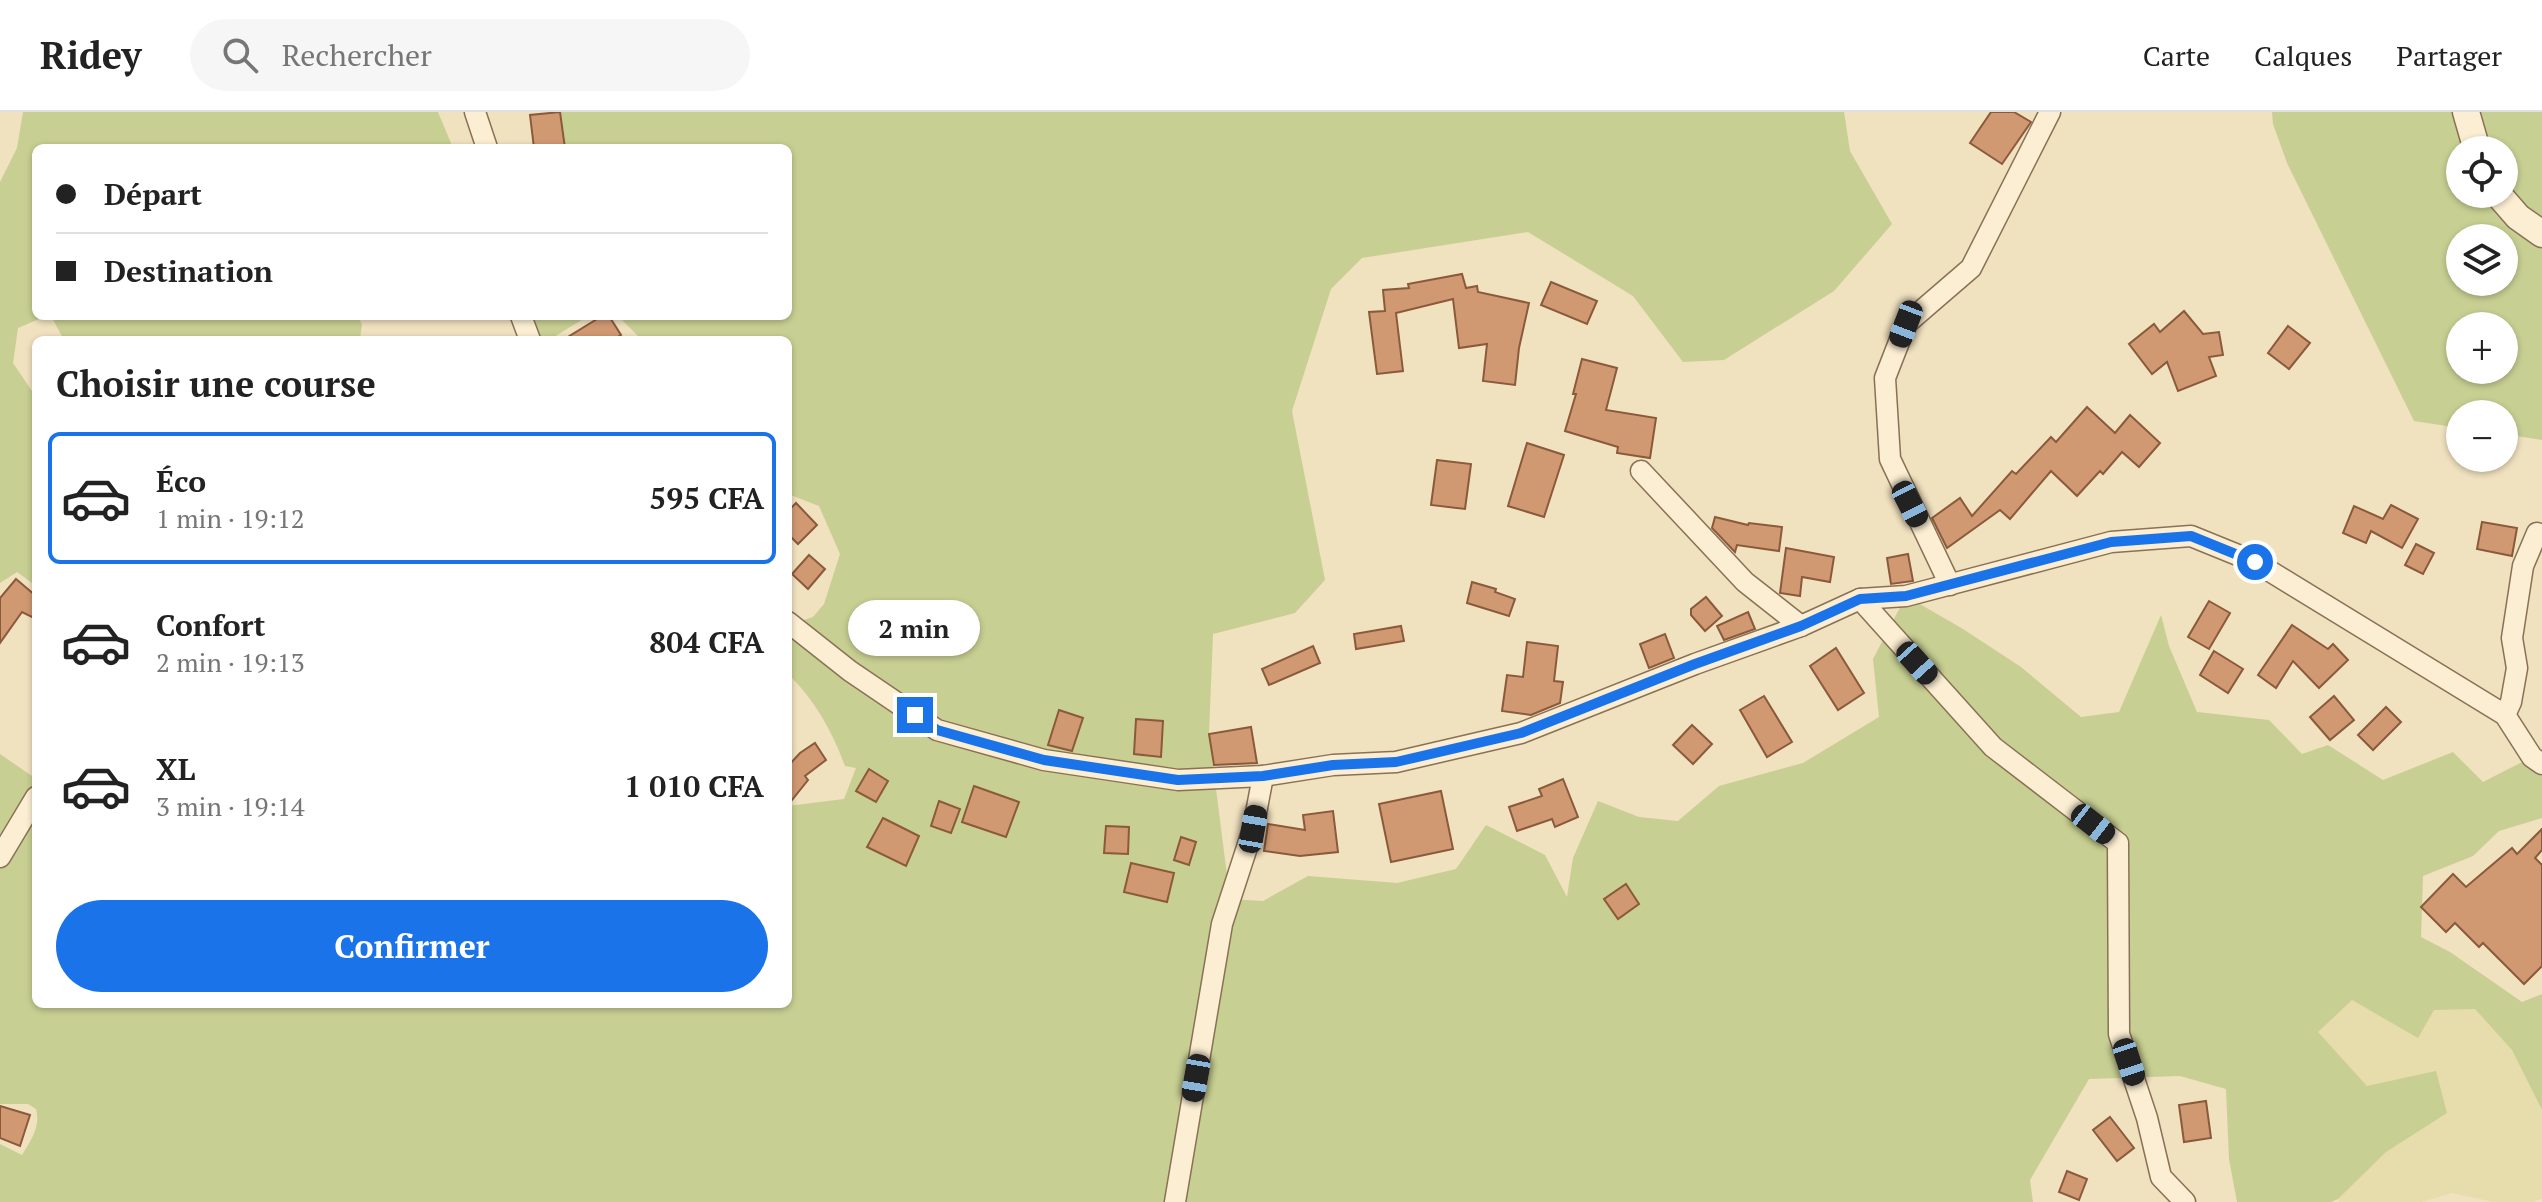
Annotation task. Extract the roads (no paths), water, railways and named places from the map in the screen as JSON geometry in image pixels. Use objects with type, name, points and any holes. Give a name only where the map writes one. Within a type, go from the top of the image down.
[{"type":"street","points":[[475,112],[486,144]]},
{"type":"street","points":[[1950,585],[1890,459],[1885,378],[1906,324],[1971,268],[2050,112]]},
{"type":"street","points":[[2466,112],[2473,136]]},
{"type":"street","points":[[2510,208],[2542,234]]},
{"type":"street","points":[[1641,471],[1745,582],[1801,626]]},
{"type":"street","points":[[2505,715],[2511,702],[2517,668],[2512,638],[2523,566],[2537,533]]},
{"type":"street","points":[[792,625],[850,671],[937,730],[1044,760],[1178,780],[1263,776],[1333,765],[1396,762],[1521,733],[1801,626],[1860,599],[1906,596],[2111,542],[2191,536],[2255,562],[2505,715],[2532,757],[2542,764]]},
{"type":"street","points":[[1860,599],[1993,747],[2118,843],[2119,1034],[2147,1118],[2161,1177],[2185,1202]]},
{"type":"street","points":[[1175,1202],[1222,924],[1253,829],[1263,776]]},
{"type":"street","points":[[0,857],[32,804]]}]
